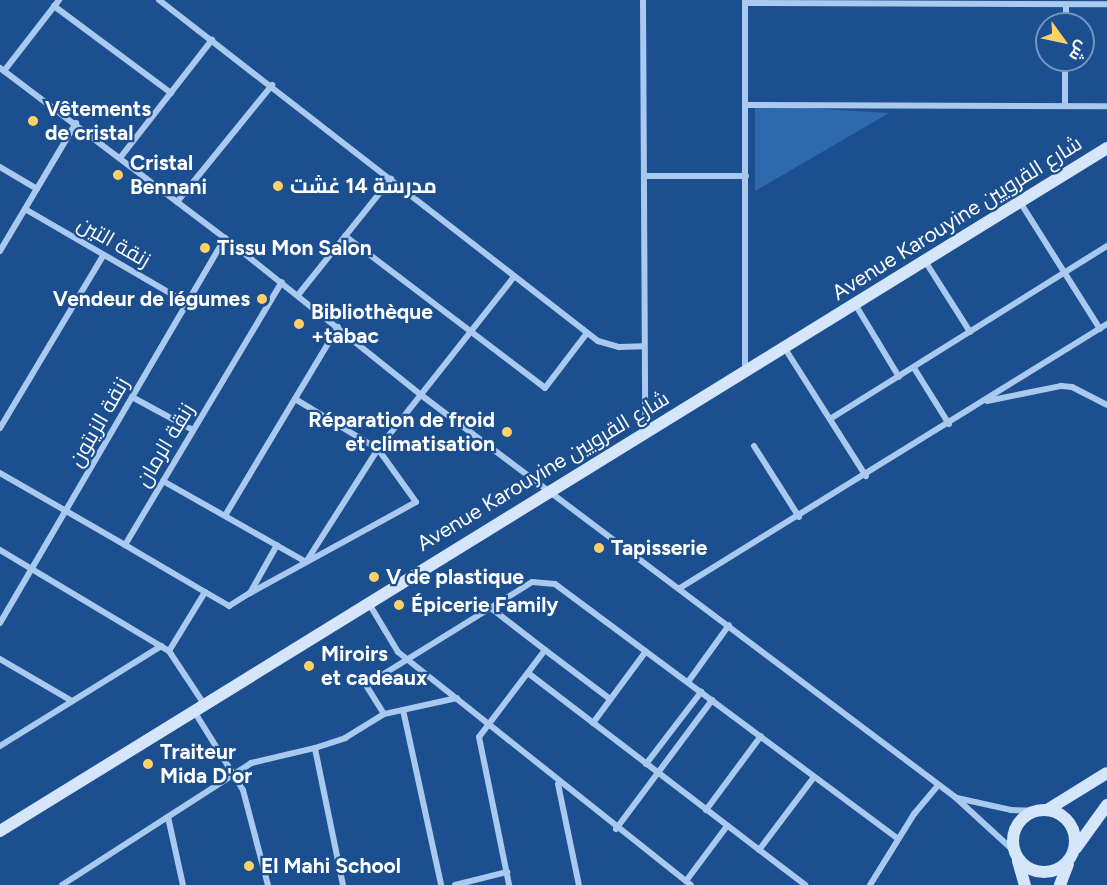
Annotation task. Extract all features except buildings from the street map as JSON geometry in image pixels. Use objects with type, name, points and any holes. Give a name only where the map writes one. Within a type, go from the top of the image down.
[{"type":"street","points":[[59,0],[2,69],[76,123],[282,282],[421,395],[549,489],[955,797],[1015,853],[1028,869],[1040,873],[1059,869],[1071,857],[1107,805]]},
{"type":"street","points":[[159,0],[272,85],[587,333],[606,345],[644,346]]},
{"type":"street","points":[[643,0],[645,431]]},
{"type":"street","points":[[745,371],[745,1],[1107,4]]},
{"type":"street","points":[[1066,5],[1066,12]]},
{"type":"street","points":[[54,6],[171,93]]},
{"type":"street","points":[[120,158],[212,40]]},
{"type":"street","points":[[1065,72],[1065,106]]},
{"type":"street","points":[[177,202],[272,85]]},
{"type":"street","points":[[745,105],[1107,106]]},
{"type":"street","points":[[0,251],[76,123]]},
{"type":"street","name":"Avenue Karouyine شارع القرويين","points":[[0,831],[549,489],[926,261],[1107,148]]},
{"type":"street","points":[[0,167],[37,189]]},
{"type":"street","points":[[644,176],[746,176]]},
{"type":"street","points":[[297,295],[391,179]]},
{"type":"street","points":[[1020,202],[1100,329]]},
{"type":"street","name":"زنقة التين","points":[[25,208],[103,256],[187,303]]},
{"type":"street","points":[[345,236],[545,388],[587,333]]},
{"type":"street","name":"زنقة الزيتون","points":[[0,623],[225,238]]},
{"type":"street","points":[[830,419],[1107,246]]},
{"type":"street","points":[[0,428],[103,256]]},
{"type":"street","points":[[926,261],[970,332]]},
{"type":"street","points":[[306,562],[378,449],[513,277]]},
{"type":"street","name":"زنقة الرمان","points":[[125,544],[282,282]]},
{"type":"street","points":[[855,304],[899,377]]},
{"type":"street","points":[[680,588],[866,476],[1107,324]]},
{"type":"street","points":[[226,514],[338,327]]},
{"type":"street","points":[[784,347],[866,476]]},
{"type":"street","points":[[914,368],[949,424]]},
{"type":"street","points":[[982,403],[1061,386],[1072,387],[1107,405]]},
{"type":"street","points":[[132,397],[194,430]]},
{"type":"street","points":[[0,473],[229,606],[416,502],[378,449],[295,399]]},
{"type":"street","points":[[754,446],[799,517]]},
{"type":"street","points":[[163,481],[226,514],[306,562]]},
{"type":"street","points":[[250,594],[278,545]]},
{"type":"street","points":[[0,550],[170,651],[235,774],[268,885]]},
{"type":"street","points":[[384,714],[366,685],[492,609],[532,582],[555,584],[898,839]]},
{"type":"street","points":[[170,651],[205,592]]},
{"type":"street","points":[[368,602],[398,652],[489,723],[558,783],[688,883],[727,826]]},
{"type":"street","points":[[492,609],[610,699]]},
{"type":"street","points":[[688,682],[729,625]]},
{"type":"street","points":[[0,746],[161,646]]},
{"type":"street","points":[[509,885],[479,737],[545,650]]},
{"type":"street","points":[[593,723],[646,651]]},
{"type":"street","points":[[0,659],[72,701]]},
{"type":"street","points":[[528,674],[805,885]]},
{"type":"street","points":[[646,764],[701,692]]},
{"type":"street","points":[[62,885],[251,763],[315,748],[345,738],[384,714],[457,698]]},
{"type":"street","points":[[616,829],[712,700]]},
{"type":"street","points":[[403,710],[441,885]]},
{"type":"street","points":[[706,810],[761,736]]},
{"type":"street","points":[[315,748],[343,885]]},
{"type":"street","points":[[1025,885],[1015,853],[1013,837],[1018,824],[1107,773]]},
{"type":"street","points":[[759,850],[814,777]]},
{"type":"street","points":[[558,783],[579,885]]},
{"type":"street","points":[[870,885],[898,839],[938,785]]},
{"type":"street","points":[[955,797],[990,807],[1041,811],[1063,817],[1071,826],[1075,837],[1071,857],[1060,885]]},
{"type":"street","points":[[168,817],[183,885]]},
{"type":"street","points":[[455,885],[507,872]]},
{"type":"shaded area","points":[[755,105],[889,113],[755,191]]},
{"type":"place","name":"Vêtements de cristal","points":[[33,121]]},
{"type":"place","name":"Cristal Bennani","points":[[118,175]]},
{"type":"place","name":"مدرسة 14 غشت","points":[[278,186]]},
{"type":"place","name":"Tissu Mon Salon","points":[[205,248]]},
{"type":"place","name":"Vendeur de légumes","points":[[262,299]]},
{"type":"place","name":"Bibliothèque +tabac","points":[[299,324]]},
{"type":"place","name":"Réparation de froid et climatisation","points":[[507,432]]},
{"type":"place","name":"Tapisserie","points":[[599,548]]},
{"type":"place","name":"V de plastique","points":[[374,577]]},
{"type":"place","name":"Épicerie Family","points":[[399,605]]},
{"type":"place","name":"Miroirs et cadeaux","points":[[309,666]]},
{"type":"place","name":"Traiteur Mida D'or","points":[[148,764]]},
{"type":"place","name":"El Mahi School","points":[[249,866]]}]
